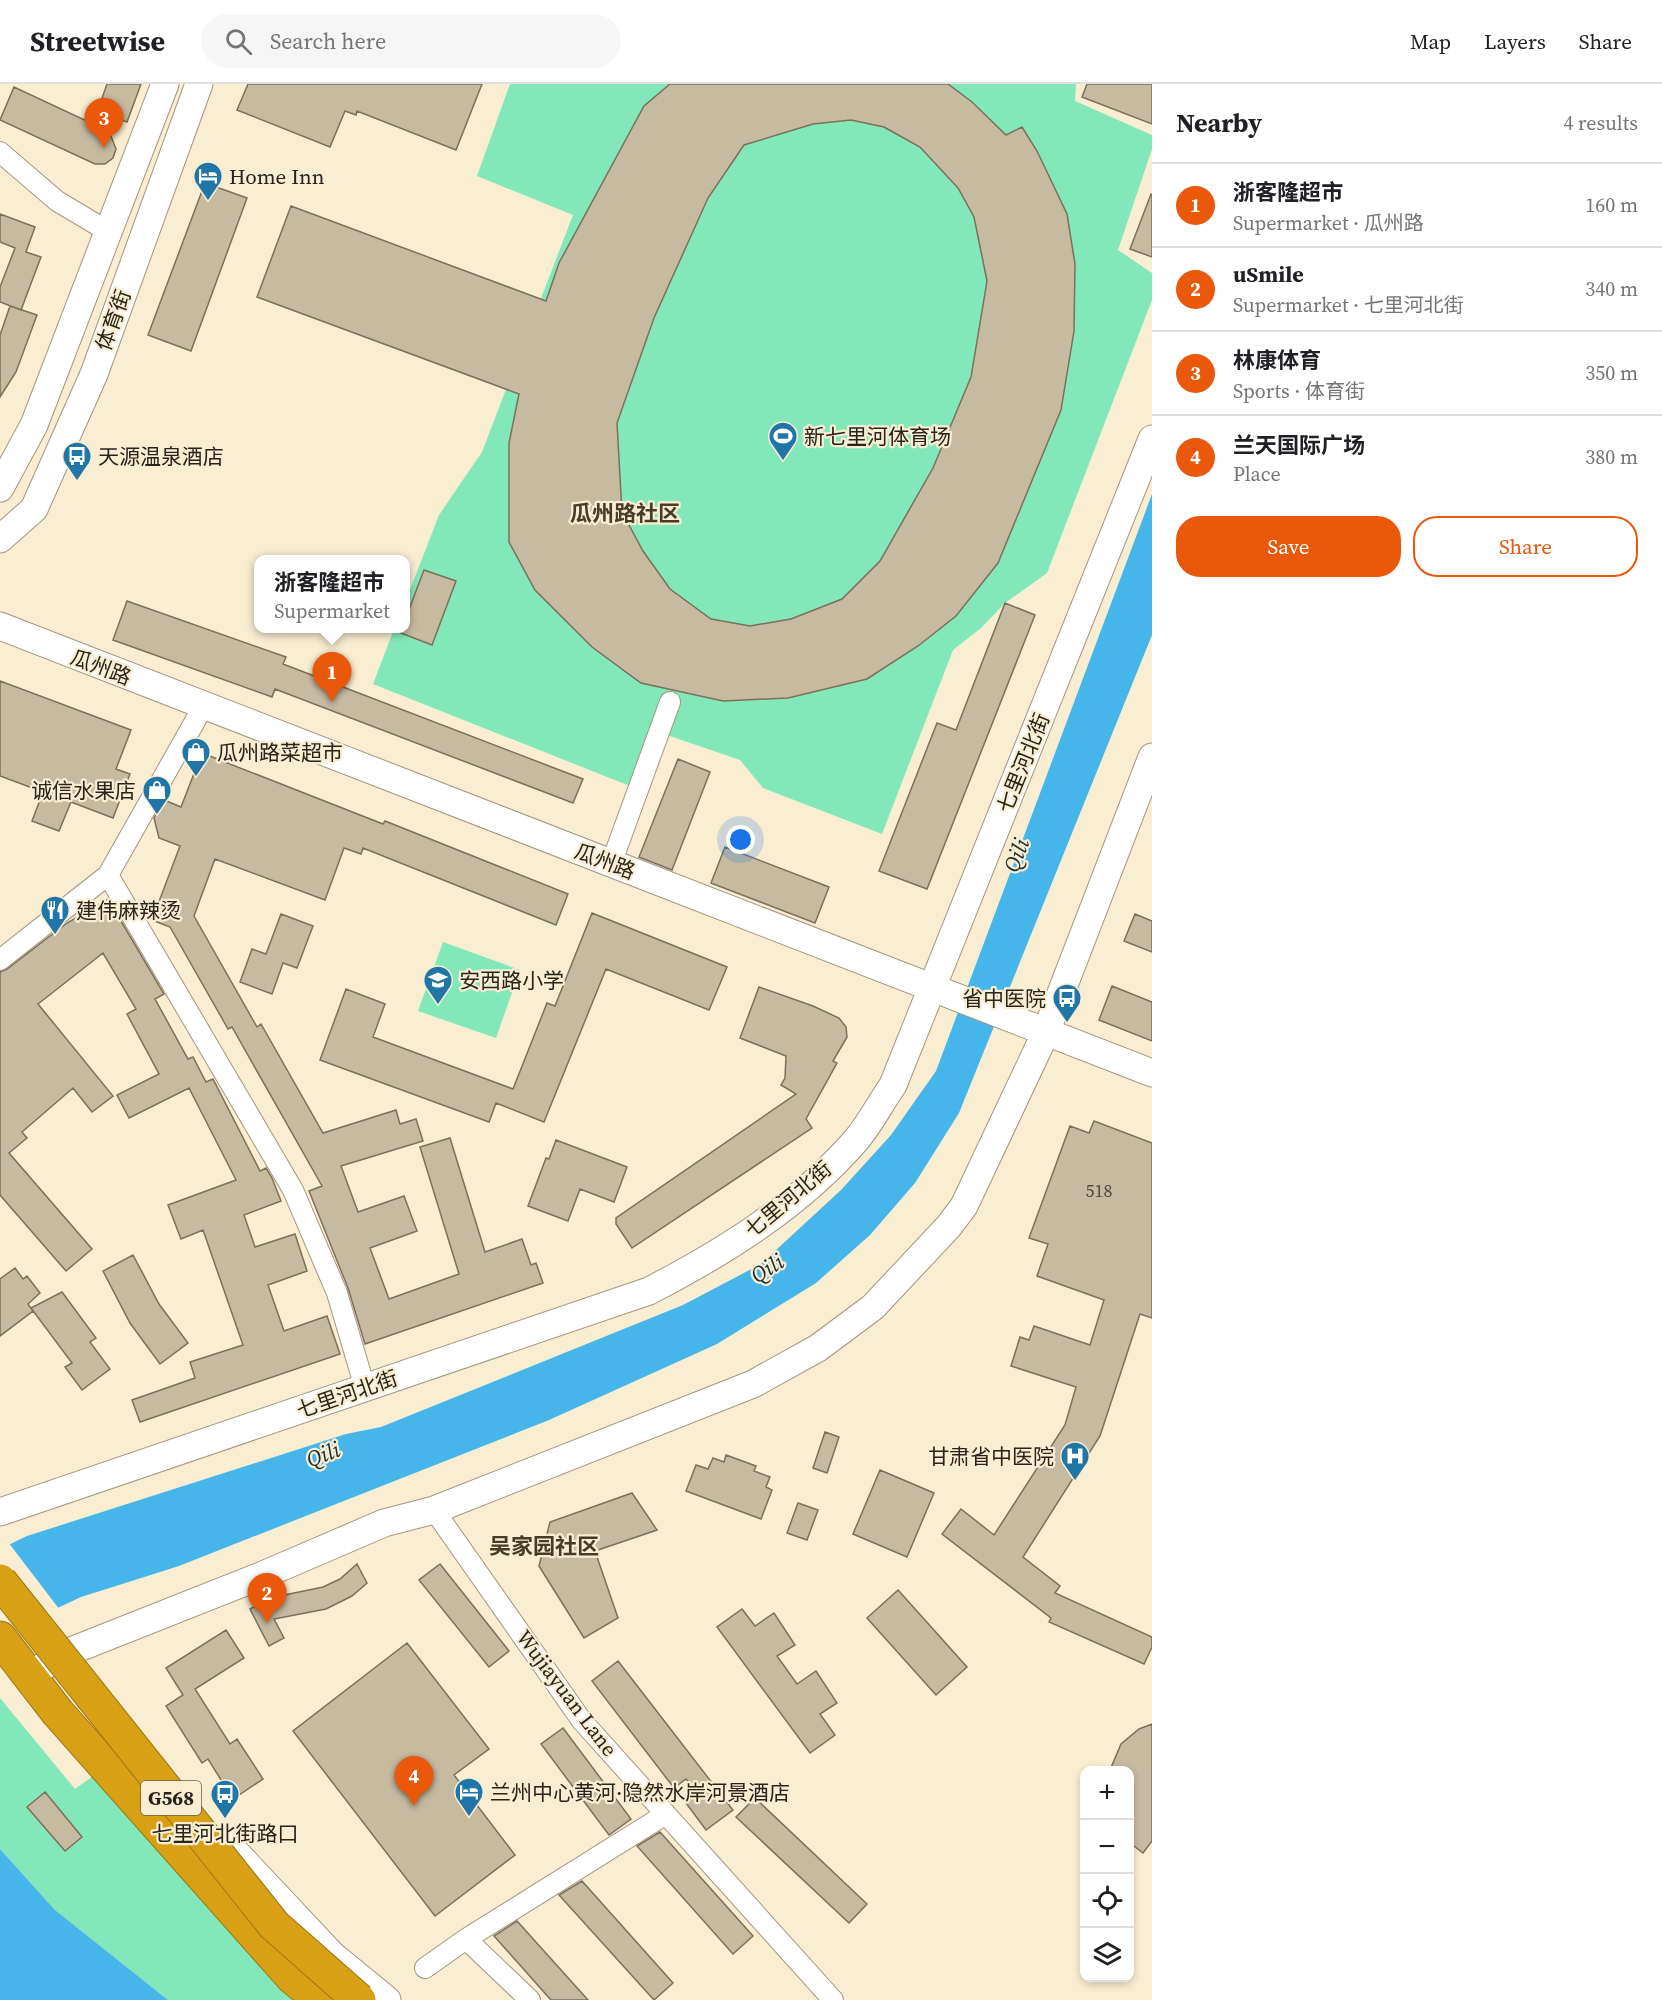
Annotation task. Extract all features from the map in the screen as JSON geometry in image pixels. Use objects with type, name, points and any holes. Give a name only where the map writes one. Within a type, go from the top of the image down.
[{"type":"highway","name":"G568","points":[[0,1581],[274,1925],[358,2000]]},
{"type":"highway","name":"G568","points":[[3,1641],[58,1713],[292,1977],[320,2000]]},
{"type":"street","name":"体育街","points":[[0,488],[34,425],[165,84]]},
{"type":"street","name":"体育街","points":[[0,539],[34,509],[94,374],[199,84]]},
{"type":"street","points":[[0,152],[57,201],[109,232]]},
{"type":"street","name":"七里河北街","points":[[0,1512],[649,1291],[706,1261],[772,1218],[857,1138],[893,1085],[1152,439]]},
{"type":"street","name":"瓜州路","points":[[0,626],[958,999],[1152,1072]]},
{"type":"street","points":[[611,864],[670,702]]},
{"type":"street","points":[[0,960],[108,875],[203,706]]},
{"type":"street","points":[[28,1675],[63,1641],[263,1575],[384,1523],[435,1510],[753,1383],[818,1348],[873,1307],[942,1234],[964,1206],[1046,1032],[1152,757]]},
{"type":"street","points":[[108,875],[293,1190],[337,1293],[364,1388]]},
{"type":"street","name":"Wujiayuan Lane","points":[[435,1510],[582,1721],[833,2000]]},
{"type":"street","points":[[0,1564],[238,1856],[332,1954],[387,2000]]},
{"type":"street","points":[[425,1968],[466,1939],[666,1814]]},
{"type":"street","points":[[466,1939],[530,2000]]},
{"type":"green space","name":"新七里河体育场","points":[[510,84],[1076,84],[1075,101],[1152,135],[1152,149],[1118,250],[1152,273],[1152,300],[1047,573],[1005,603],[981,628],[953,650],[882,834],[763,788],[740,760],[667,735],[645,792],[373,684],[392,633],[410,633],[410,590],[439,515],[482,452],[573,215],[477,176]]},
{"type":"green space","points":[[443,942],[520,970],[496,1038],[418,1011]]},
{"type":"green space","points":[[0,1698],[75,1789],[96,1774],[300,2000],[168,2000],[55,1910],[0,1849]]},
{"type":"water","name":"Qili","points":[[1152,494],[1152,635],[959,1113],[915,1183],[870,1235],[816,1283],[717,1344],[549,1420],[179,1566],[81,1597],[0,1635],[0,1549],[27,1536],[346,1434],[381,1427],[683,1305],[761,1264],[841,1190],[891,1135],[936,1071]]},
{"type":"water","points":[[0,1849],[55,1910],[168,2000],[0,2000]]},
{"type":"pier","points":[[8,1542],[60,1610],[0,1638],[0,1546]]},
{"type":"building","points":[[107,84],[141,84],[127,122],[102,113],[116,149],[113,158],[105,164],[95,164],[0,120],[14,87],[93,124]]},
{"type":"building","points":[[248,84],[482,84],[456,150],[357,111],[356,115],[345,111],[330,147],[237,110]]},
{"type":"building","points":[[670,84],[948,84],[972,102],[1006,135],[1022,127],[1037,151],[1067,214],[1075,264],[1074,331],[1061,410],[998,563],[956,616],[918,646],[867,679],[788,698],[723,701],[641,683],[592,647],[535,590],[509,542],[509,443],[519,394],[257,297],[291,206],[546,301],[559,263],[644,106]],"holes":[[[851,120],[884,127],[920,147],[958,188],[974,217],[987,281],[971,377],[933,468],[880,561],[842,599],[791,619],[750,626],[711,619],[670,589],[643,551],[622,512],[617,423],[654,318],[708,198],[744,145],[813,124]]]},
{"type":"building","points":[[1087,84],[1152,84],[1152,124],[1082,97]]},
{"type":"building","points":[[205,183],[247,198],[191,351],[148,335]]},
{"type":"building","points":[[1152,195],[1152,257],[1130,249]]},
{"type":"building","points":[[0,214],[35,227],[26,252],[41,257],[21,310],[0,302],[0,287],[15,248],[0,242]]},
{"type":"building","points":[[10,306],[37,315],[16,372],[0,397],[0,335]]},
{"type":"building","points":[[424,570],[456,581],[432,645],[401,633],[410,633],[410,607]]},
{"type":"building","points":[[127,601],[286,657],[283,664],[583,779],[573,803],[275,689],[272,697],[113,640]]},
{"type":"building","points":[[1005,603],[1035,615],[927,889],[879,871],[937,723],[956,730]]},
{"type":"building","points":[[0,681],[131,730],[116,769],[130,774],[113,818],[71,802],[59,831],[32,821],[43,792],[0,776]]},
{"type":"building","points":[[202,753],[383,824],[385,821],[568,894],[556,925],[363,848],[361,854],[344,848],[325,900],[215,859],[194,916],[257,1027],[261,1024],[323,1133],[396,1110],[400,1124],[416,1119],[423,1141],[341,1166],[358,1212],[404,1196],[417,1231],[370,1248],[389,1299],[459,1274],[420,1147],[450,1138],[485,1252],[522,1239],[531,1265],[536,1263],[543,1283],[365,1344],[348,1288],[309,1191],[322,1186],[232,1027],[228,1029],[170,927],[152,920],[180,846],[159,838],[154,818],[164,800],[181,807]]},
{"type":"building","points":[[678,759],[710,772],[672,870],[639,857]]},
{"type":"building","points":[[725,847],[829,887],[815,923],[711,883]]},
{"type":"building","points":[[108,899],[164,994],[155,999],[188,1059],[193,1057],[206,1082],[213,1079],[260,1171],[266,1168],[272,1178],[281,1201],[244,1215],[255,1247],[295,1234],[307,1271],[268,1285],[284,1331],[327,1316],[340,1354],[140,1422],[132,1400],[195,1378],[190,1362],[243,1345],[203,1230],[181,1239],[168,1205],[236,1180],[189,1088],[129,1118],[117,1095],[159,1074],[127,1014],[136,1009],[103,953],[38,1004],[113,1096],[92,1112],[73,1088],[22,1132],[27,1138],[9,1153],[92,1249],[66,1271],[0,1195],[0,972],[67,923]]},
{"type":"building","points":[[592,913],[727,967],[709,1010],[606,969],[544,1122],[496,1103],[489,1122],[320,1060],[346,989],[385,1004],[373,1037],[513,1089],[547,1003],[555,1006]]},
{"type":"building","points":[[281,914],[313,926],[297,968],[283,963],[272,994],[240,982],[252,949],[266,954]]},
{"type":"building","points":[[1135,914],[1152,921],[1152,952],[1124,941]]},
{"type":"building","points":[[1112,986],[1152,1002],[1152,1041],[1099,1020]]},
{"type":"building","points":[[759,987],[813,1006],[839,1018],[846,1027],[847,1037],[833,1061],[837,1063],[806,1119],[812,1128],[632,1248],[616,1224],[616,1218],[796,1094],[781,1085],[785,1078],[786,1056],[740,1038]]},
{"type":"building","points":[[1094,1121],[1152,1143],[1152,1318],[1140,1314],[1100,1436],[1023,1557],[1060,1586],[1055,1593],[1152,1637],[1152,1647],[1144,1664],[1049,1622],[1051,1618],[942,1534],[961,1509],[994,1535],[1065,1425],[1076,1387],[1011,1366],[1020,1337],[1029,1340],[1034,1326],[1090,1345],[1104,1300],[1037,1276],[1048,1244],[1029,1238],[1070,1126],[1089,1133]]},
{"type":"building","points":[[556,1140],[627,1167],[614,1202],[580,1189],[568,1221],[528,1206],[546,1158],[549,1159]]},
{"type":"building","points":[[133,1255],[159,1304],[188,1343],[160,1364],[130,1323],[103,1271]]},
{"type":"building","points":[[15,1268],[23,1279],[27,1276],[40,1293],[28,1304],[33,1311],[0,1336],[0,1279]]},
{"type":"building","points":[[62,1292],[96,1338],[90,1342],[110,1369],[82,1390],[65,1367],[72,1363],[31,1308]]},
{"type":"building","points":[[825,1432],[839,1437],[827,1473],[813,1468]]},
{"type":"building","points":[[726,1455],[756,1466],[754,1471],[770,1477],[766,1487],[772,1490],[761,1519],[686,1491],[696,1465],[708,1469],[713,1458],[724,1462]]},
{"type":"building","points":[[880,1470],[934,1493],[907,1557],[853,1534]]},
{"type":"building","points":[[632,1493],[657,1530],[595,1551],[618,1618],[584,1638],[539,1566],[550,1522]]},
{"type":"building","points":[[798,1503],[818,1510],[807,1540],[787,1533]]},
{"type":"building","points":[[357,1564],[367,1583],[352,1596],[326,1609],[274,1619],[284,1638],[269,1646],[250,1609],[270,1598],[323,1587],[340,1579]]},
{"type":"building","points":[[440,1564],[509,1651],[489,1667],[419,1580]]},
{"type":"building","points":[[898,1590],[967,1667],[936,1695],[867,1618]]},
{"type":"building","points":[[742,1609],[755,1626],[774,1613],[795,1645],[777,1656],[797,1684],[816,1671],[837,1703],[820,1714],[835,1735],[810,1753],[717,1627]]},
{"type":"building","points":[[226,1630],[244,1658],[195,1689],[230,1744],[237,1739],[263,1779],[233,1799],[208,1759],[202,1763],[166,1706],[183,1695],[166,1668]]},
{"type":"building","points":[[407,1643],[489,1749],[454,1775],[515,1855],[435,1916],[293,1731]]},
{"type":"building","points":[[618,1661],[733,1810],[706,1830],[686,1803],[697,1792],[686,1779],[674,1788],[592,1681]]},
{"type":"building","points":[[1152,1724],[1152,1841],[1143,1853],[1134,1846],[1134,1766],[1112,1766],[1121,1744],[1139,1729]]},
{"type":"building","points":[[563,1728],[631,1819],[609,1835],[541,1744]]},
{"type":"building","points":[[45,1792],[82,1837],[65,1851],[27,1807]]},
{"type":"building","points":[[755,1798],[867,1904],[849,1923],[736,1817]]},
{"type":"building","points":[[660,1832],[753,1936],[733,1954],[637,1846]]},
{"type":"building","points":[[582,1881],[673,1983],[654,2000],[559,1895]]},
{"type":"building","points":[[517,1921],[588,2000],[551,2000],[494,1936]]},
{"type":"place","name":"林康体育","points":[[104,148]]},
{"type":"place","name":"Home Inn","points":[[208,202]]},
{"type":"place","name":"新七里河体育场","points":[[783,462]]},
{"type":"place","name":"天源温泉酒店","points":[[77,482]]},
{"type":"place","name":"浙客隆超市","points":[[332,702]]},
{"type":"place","name":"瓜州路菜超市","points":[[196,778]]},
{"type":"place","name":"诚信水果店","points":[[157,816]]},
{"type":"place","name":"建伟麻辣烫","points":[[55,936]]},
{"type":"place","name":"安西路小学","points":[[438,1006]]},
{"type":"place","name":"省中医院","points":[[1067,1024]]},
{"type":"place","name":"甘肃省中医院","points":[[1075,1482]]},
{"type":"place","name":"uSmile","points":[[267,1623]]},
{"type":"place","name":"兰天国际广场","points":[[414,1806]]},
{"type":"place","name":"兰州中心黄河·隐然水岸河景酒店","points":[[469,1818]]},
{"type":"place","name":"七里河北街路口","points":[[225,1820]]},
{"type":"district","name":"瓜州路社区","points":[[625,513]]},
{"type":"district","name":"吴家园社区","points":[[544,1546]]}]
